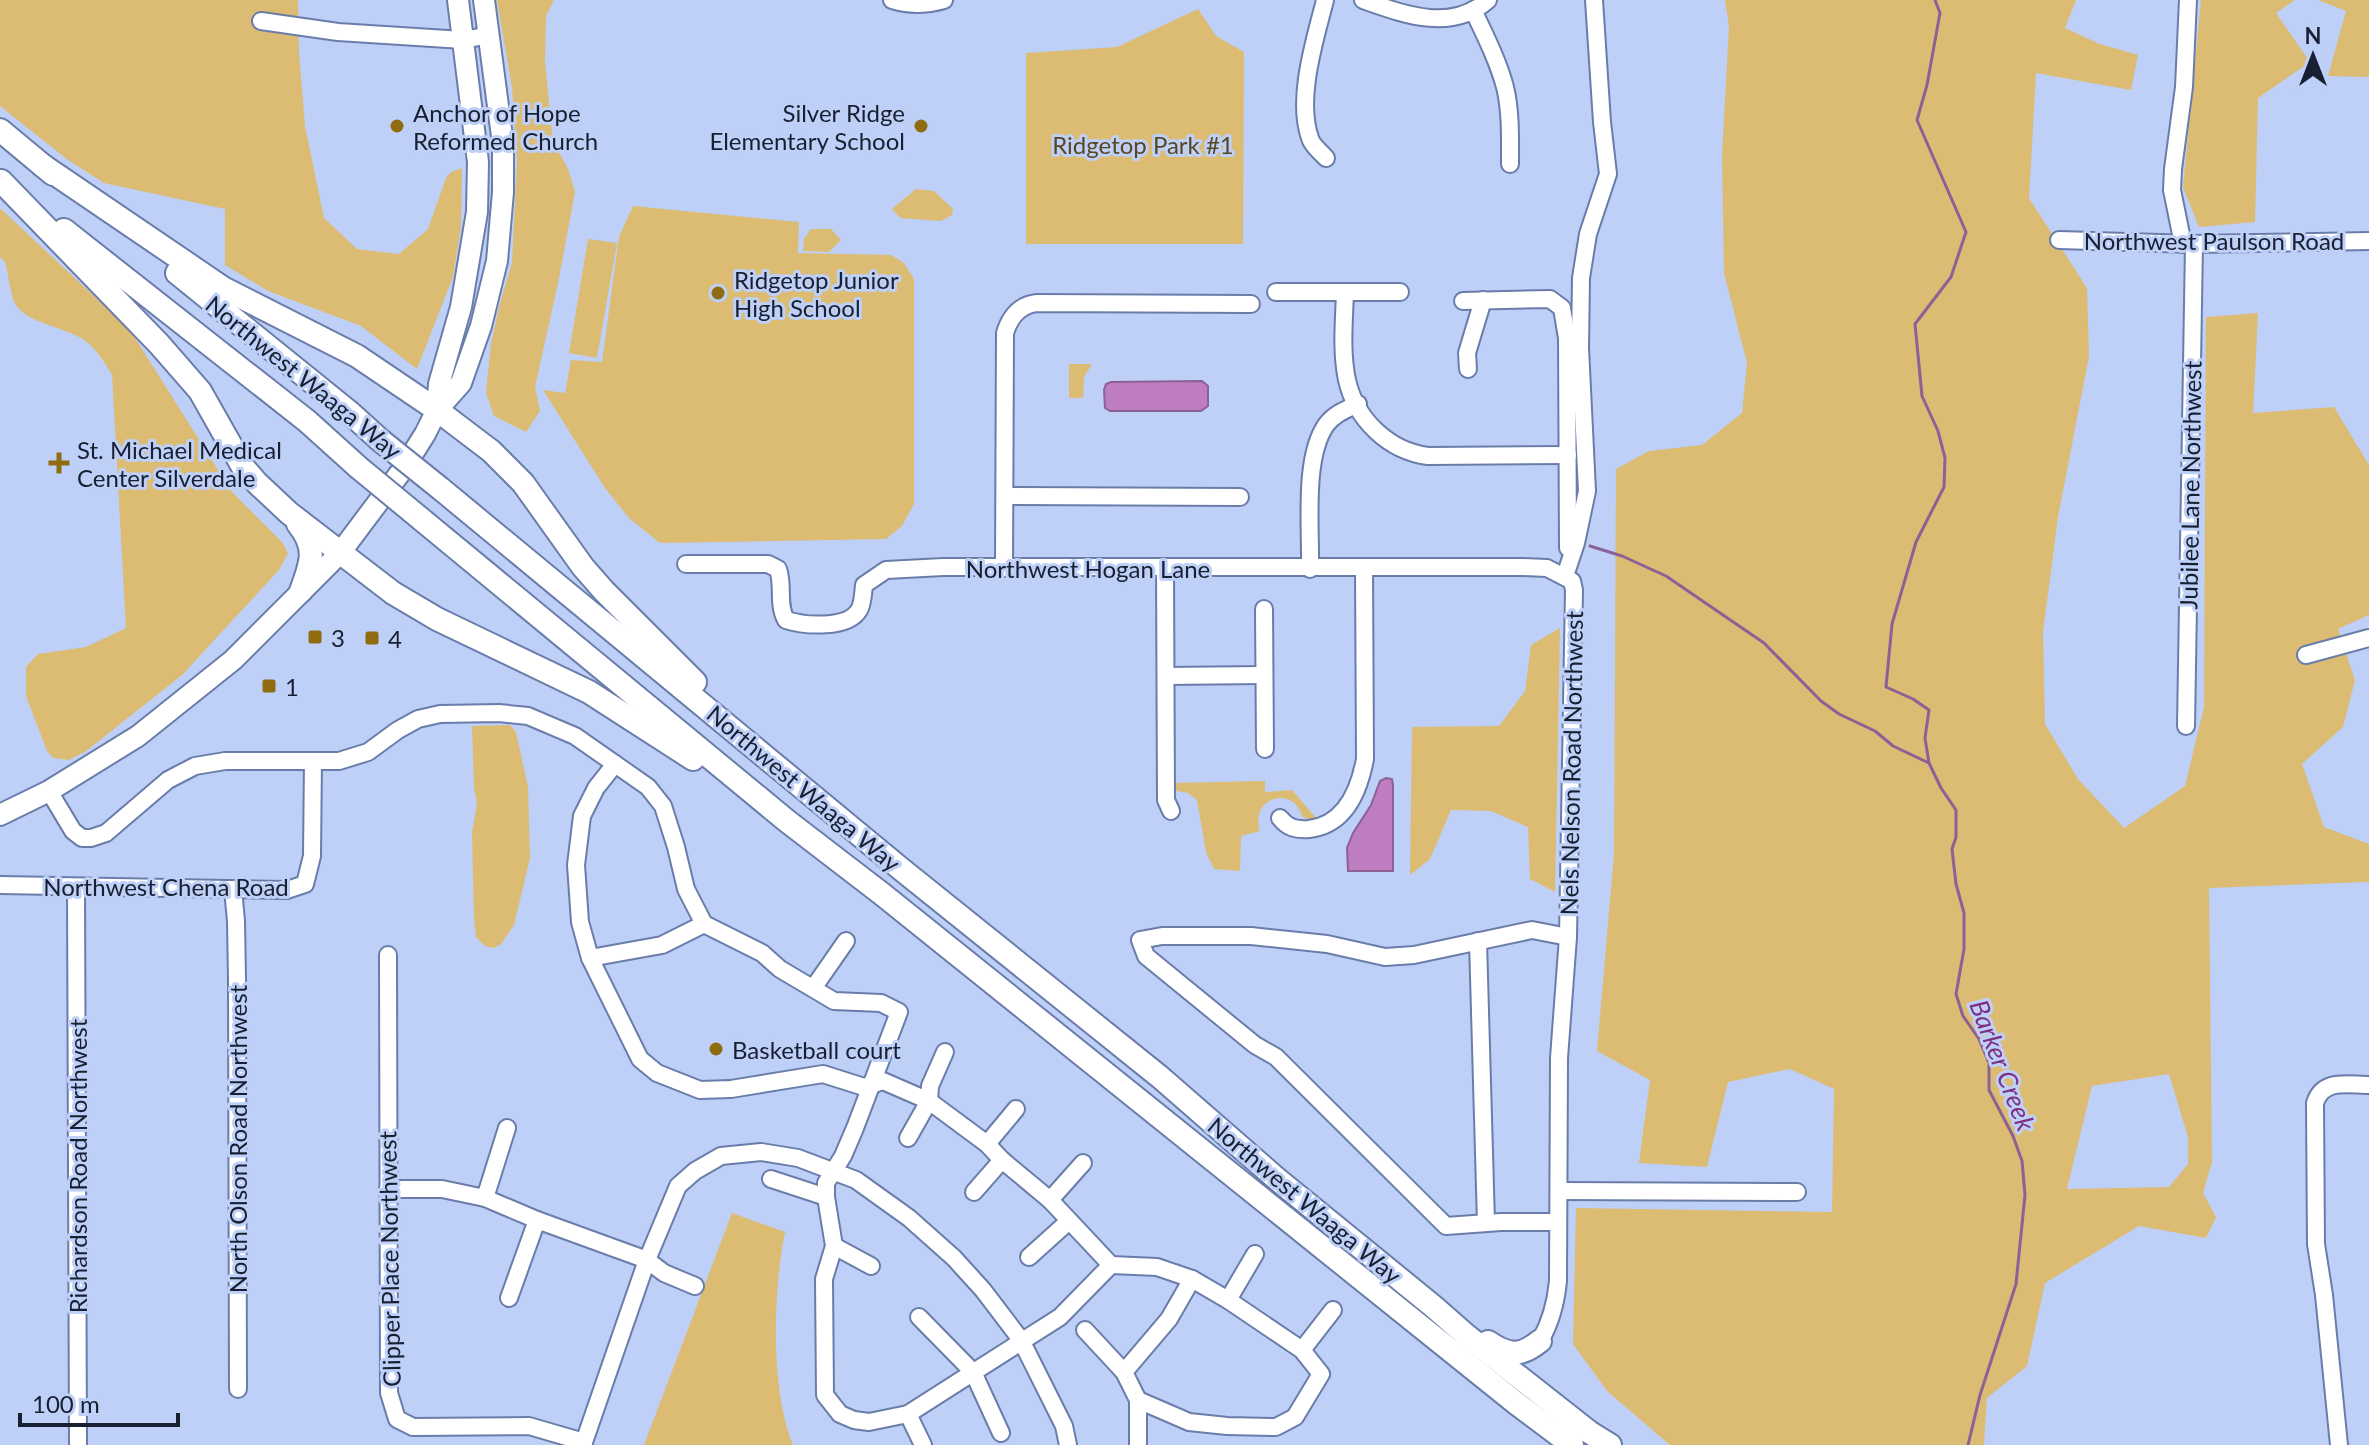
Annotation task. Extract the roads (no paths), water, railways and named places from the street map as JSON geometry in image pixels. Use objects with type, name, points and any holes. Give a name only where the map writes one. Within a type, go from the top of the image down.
[{"type":"highway","name":"Northwest Waaga Way","points":[[0,130],[348,411],[901,869],[1160,1077],[1277,1179],[1434,1307],[1580,1439]]},
{"type":"highway","points":[[42,165],[223,288],[357,356],[491,451],[529,491],[597,583],[758,750]]},
{"type":"highway","points":[[1,181],[159,344],[200,391],[243,467],[289,513],[393,593],[437,619],[589,692],[787,821]]},
{"type":"highway","name":"Northwest Waaga Way","points":[[1,181],[307,421],[358,467],[787,821],[1516,1403],[1580,1439],[1610,1445]]},
{"type":"highway","points":[[289,513],[305,532],[312,552],[301,591]]},
{"type":"highway","points":[[1434,1307],[1500,1349],[1516,1354],[1529,1350],[1540,1341]]},
{"type":"highway","points":[[1540,1341],[1536,1359],[1542,1385],[1570,1409],[1580,1439]]},
{"type":"main road","points":[[437,410],[439,384],[461,307],[477,212],[478,162],[458,0]]},
{"type":"main road","points":[[0,815],[49,791],[138,736],[233,660],[340,553],[380,503],[437,410],[461,383],[481,326],[497,261],[503,192],[503,144],[484,0]]},
{"type":"street","points":[[892,0],[914,5],[944,0]]},
{"type":"street","points":[[1325,0],[1310,59],[1306,102],[1310,141],[1326,158]]},
{"type":"street","points":[[1363,0],[1425,19],[1446,19],[1473,10],[1488,0]]},
{"type":"street","name":"Nels Nelson Road Northwest","points":[[1540,1341],[1548,1327],[1558,1281],[1559,1058],[1568,937],[1574,590],[1567,572],[1587,491],[1580,348],[1581,278],[1588,234],[1608,174],[1594,0]]},
{"type":"street","name":"Jubilee Lane Northwest","points":[[2186,726],[2188,244],[2175,212],[2172,187],[2184,87],[2188,0]]},
{"type":"street","points":[[1473,10],[1506,90],[1510,164]]},
{"type":"street","points":[[261,21],[338,32],[463,40],[490,35]]},
{"type":"street","name":"Northwest Paulson Road","points":[[2059,240],[2188,244],[2369,241]]},
{"type":"street","points":[[1276,292],[1400,292]]},
{"type":"street","points":[[1345,293],[1344,357],[1350,389],[1380,436],[1412,454],[1428,456],[1568,455]]},
{"type":"street","points":[[1463,301],[1550,299],[1562,308],[1567,338],[1567,572]]},
{"type":"street","points":[[1468,369],[1467,353],[1483,300]]},
{"type":"street","points":[[1004,568],[1005,333],[1009,320],[1017,311],[1027,304],[1037,303],[1251,304]]},
{"type":"street","points":[[1310,569],[1313,452],[1327,424],[1338,413],[1358,404]]},
{"type":"street","points":[[1005,496],[1240,497]]},
{"type":"street","name":"Northwest Hogan Lane","points":[[686,564],[768,564],[778,569],[781,611],[786,620],[796,623],[840,623],[853,618],[861,608],[864,585],[886,570],[943,567],[1547,568],[1567,572]]},
{"type":"street","points":[[1165,567],[1166,800],[1171,811]]},
{"type":"street","points":[[1280,818],[1291,828],[1300,830],[1330,824],[1349,805],[1361,781],[1365,759],[1364,568]]},
{"type":"street","points":[[1264,609],[1265,749]]},
{"type":"street","points":[[2306,655],[2369,638]]},
{"type":"street","points":[[1166,676],[1264,675]]},
{"type":"street","points":[[49,791],[73,831],[82,838],[91,838],[106,833],[168,780],[195,766],[225,761],[339,761],[354,758],[418,719],[440,714],[528,716],[575,736],[648,787],[663,806],[686,889],[704,924],[762,953],[780,969],[834,1001],[881,1003],[899,1012],[843,1156],[826,1183],[834,1246],[824,1279],[825,1395],[840,1414],[869,1422],[908,1414],[1060,1317],[1111,1265]]},
{"type":"street","name":"Northwest Chena Road","points":[[0,885],[287,890],[305,884],[312,856],[313,761]]},
{"type":"street","points":[[615,764],[596,788],[582,816],[576,865],[580,922],[590,958],[640,1059],[657,1073],[700,1090],[731,1089],[823,1074],[864,1087],[883,1081],[929,1101],[987,1144],[1050,1200],[1111,1265],[1157,1267],[1192,1279],[1302,1350],[1321,1374],[1295,1417],[1276,1427],[1189,1422],[1138,1400]]},
{"type":"street","name":"Richardson Road Northwest","points":[[76,887],[78,1445]]},
{"type":"street","name":"North Olson Road Northwest","points":[[233,889],[237,965],[238,1389]]},
{"type":"street","points":[[590,958],[662,945],[704,924]]},
{"type":"street","points":[[1557,1222],[1446,1226],[1276,1057],[1255,1045],[1146,956],[1140,940],[1162,936],[1251,936],[1327,944],[1385,957],[1414,955],[1532,930],[1568,937]]},
{"type":"street","points":[[814,987],[846,941]]},
{"type":"street","points":[[1478,941],[1486,1223]]},
{"type":"street","name":"Clipper Place Northwest","points":[[388,955],[389,1393],[397,1419],[413,1427],[529,1426],[584,1444]]},
{"type":"street","points":[[908,1138],[929,1101],[930,1086],[945,1052]]},
{"type":"street","points":[[2339,1445],[2316,1244],[2315,1103],[2321,1090],[2327,1087],[2369,1085]]},
{"type":"street","points":[[987,1144],[1016,1109]]},
{"type":"street","points":[[485,1198],[507,1128]]},
{"type":"street","points":[[584,1444],[647,1260],[678,1186],[695,1171],[721,1156],[761,1152],[798,1158],[856,1180],[909,1218],[954,1258],[1021,1340],[1064,1426],[1068,1445]]},
{"type":"street","points":[[974,1192],[1002,1160]]},
{"type":"street","points":[[1050,1200],[1083,1163]]},
{"type":"street","points":[[771,1179],[826,1197]]},
{"type":"street","points":[[388,1189],[442,1189],[485,1198],[647,1260],[664,1273],[695,1286]]},
{"type":"street","points":[[1559,1191],[1797,1192]]},
{"type":"street","points":[[509,1298],[537,1220]]},
{"type":"street","points":[[1029,1257],[1069,1221]]},
{"type":"street","points":[[834,1246],[871,1266]]},
{"type":"street","points":[[1228,1300],[1255,1254]]},
{"type":"street","points":[[1124,1372],[1169,1319],[1192,1279]]},
{"type":"street","points":[[1302,1350],[1333,1310]]},
{"type":"street","points":[[919,1317],[973,1372],[1001,1433]]},
{"type":"street","points":[[1085,1330],[1124,1372],[1138,1400],[1138,1445]]},
{"type":"street","points":[[908,1414],[923,1445]]},
{"type":"waterway","name":"Barker Creek","points":[[1935,0],[1940,13],[1927,85],[1917,120],[1966,232],[1951,277],[1915,324],[1922,396],[1938,431],[1945,458],[1944,487],[1916,542],[1892,624],[1886,687],[1929,710],[1925,738],[1929,763],[1956,810],[1956,837],[1952,849],[1956,884],[1964,913],[1964,949],[1956,994],[1963,1016],[1979,1039],[1989,1063],[1989,1090],[2022,1161],[2025,1195],[2016,1284],[1980,1395],[1968,1445]]},
{"type":"waterway","points":[[1590,546],[1622,556],[1666,576],[1764,643],[1821,701],[1839,714],[1929,763]]},
{"type":"place","name":"Anchor of Hope Reformed Church","points":[[397,126]]},
{"type":"place","name":"Silver Ridge Elementary School","points":[[921,126]]},
{"type":"place","name":"Ridgetop Junior High School","points":[[718,293]]},
{"type":"place","name":"St. Michael Medical Center Silverdale","points":[[59,463]]},
{"type":"place","name":"3","points":[[315,637]]},
{"type":"place","name":"4","points":[[372,638]]},
{"type":"place","name":"1","points":[[269,686]]},
{"type":"place","name":"Basketball court","points":[[716,1049]]},
{"type":"park label","name":"Ridgetop Park #1","points":[[1143,144]]}]
